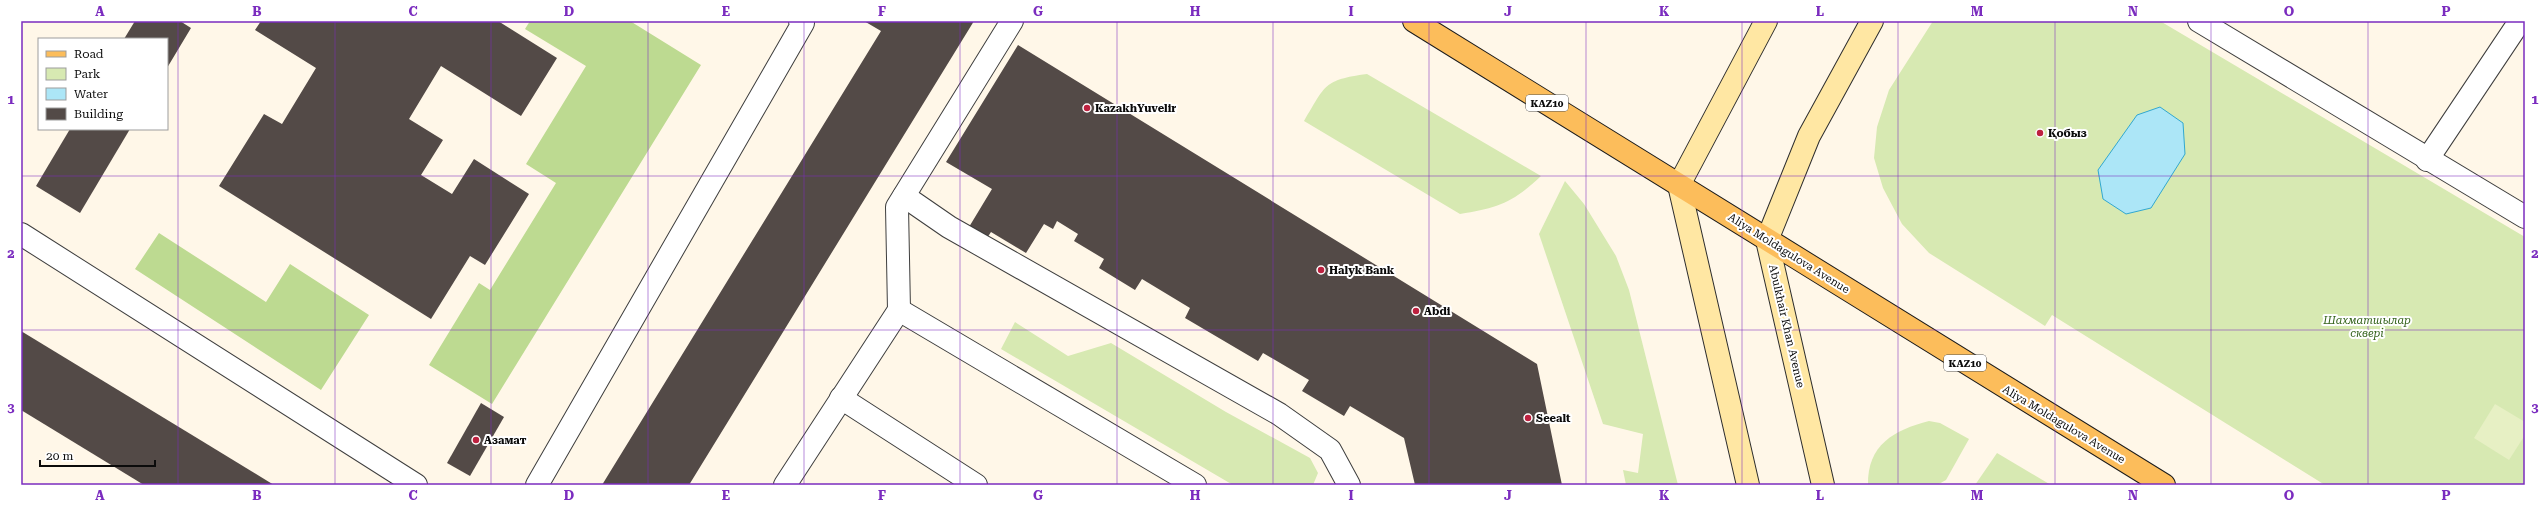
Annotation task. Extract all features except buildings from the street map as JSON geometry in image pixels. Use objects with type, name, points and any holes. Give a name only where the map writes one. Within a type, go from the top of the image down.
[{"type":"main road","name":"Aliya Moldagulova Avenue","points":[[1414,21],[2164,485]]},
{"type":"main road","points":[[1748,485],[1680,185],[1766,21]]},
{"type":"main road","points":[[1767,240],[1809,136],[1872,21]]},
{"type":"main road","name":"Abulkhair Khan Avenue","points":[[1767,240],[1823,485]]},
{"type":"street","points":[[538,485],[803,23],[800,21]]},
{"type":"street","points":[[785,485],[899,310],[897,207],[1012,21]]},
{"type":"street","points":[[2199,21],[2427,160],[2525,217]]},
{"type":"street","points":[[2427,160],[2520,21]]},
{"type":"street","points":[[904,196],[949,227],[1279,414],[1330,450],[1348,485]]},
{"type":"street","points":[[21,234],[416,485]]},
{"type":"street","points":[[899,310],[1195,485]]},
{"type":"street","points":[[841,398],[976,485]]},
{"type":"green space","points":[[530,21],[630,21],[701,65],[492,404],[429,365],[479,283],[490,290],[556,183],[526,164],[586,66],[525,29]]},
{"type":"green space","name":"Шахматшылар сквері","points":[[1933,21],[2160,21],[2525,237],[2525,485],[2325,485],[2052,315],[2045,326],[1929,253],[1902,224],[1883,188],[1874,158],[1877,127],[1889,90]]},
{"type":"green space","points":[[1367,74],[1541,176],[1522,192],[1504,203],[1460,214],[1304,121],[1317,99],[1327,86],[1342,79]]},
{"type":"green space","points":[[1565,181],[1584,204],[1616,256],[1629,290],[1678,485],[1626,485],[1623,470],[1638,473],[1643,434],[1603,424],[1539,234]]},
{"type":"green space","points":[[159,233],[266,302],[290,264],[369,315],[321,390],[135,269]]},
{"type":"green space","points":[[1015,322],[1068,356],[1111,343],[1226,412],[1310,458],[1318,473],[1313,485],[1233,485],[1001,349]]},
{"type":"green space","points":[[2495,404],[2525,422],[2525,435],[2509,460],[2474,438]]},
{"type":"green space","points":[[1929,421],[1940,423],[1969,439],[1946,480],[1937,485],[1868,485],[1872,459],[1885,441],[1905,429]]},
{"type":"green space","points":[[1997,453],[2051,485],[1975,485]]},
{"type":"water","points":[[2160,107],[2183,123],[2185,154],[2151,208],[2126,214],[2103,199],[2098,170],[2137,115]]},
{"type":"place","name":"KazakhYuvelir","points":[[1087,108]]},
{"type":"place","name":"Қобыз","points":[[2040,133]]},
{"type":"place","name":"Halyk Bank","points":[[1321,270]]},
{"type":"place","name":"Abdi","points":[[1416,311]]},
{"type":"place","name":"Seealt","points":[[1528,418]]},
{"type":"place","name":"Азамат","points":[[476,440]]}]
